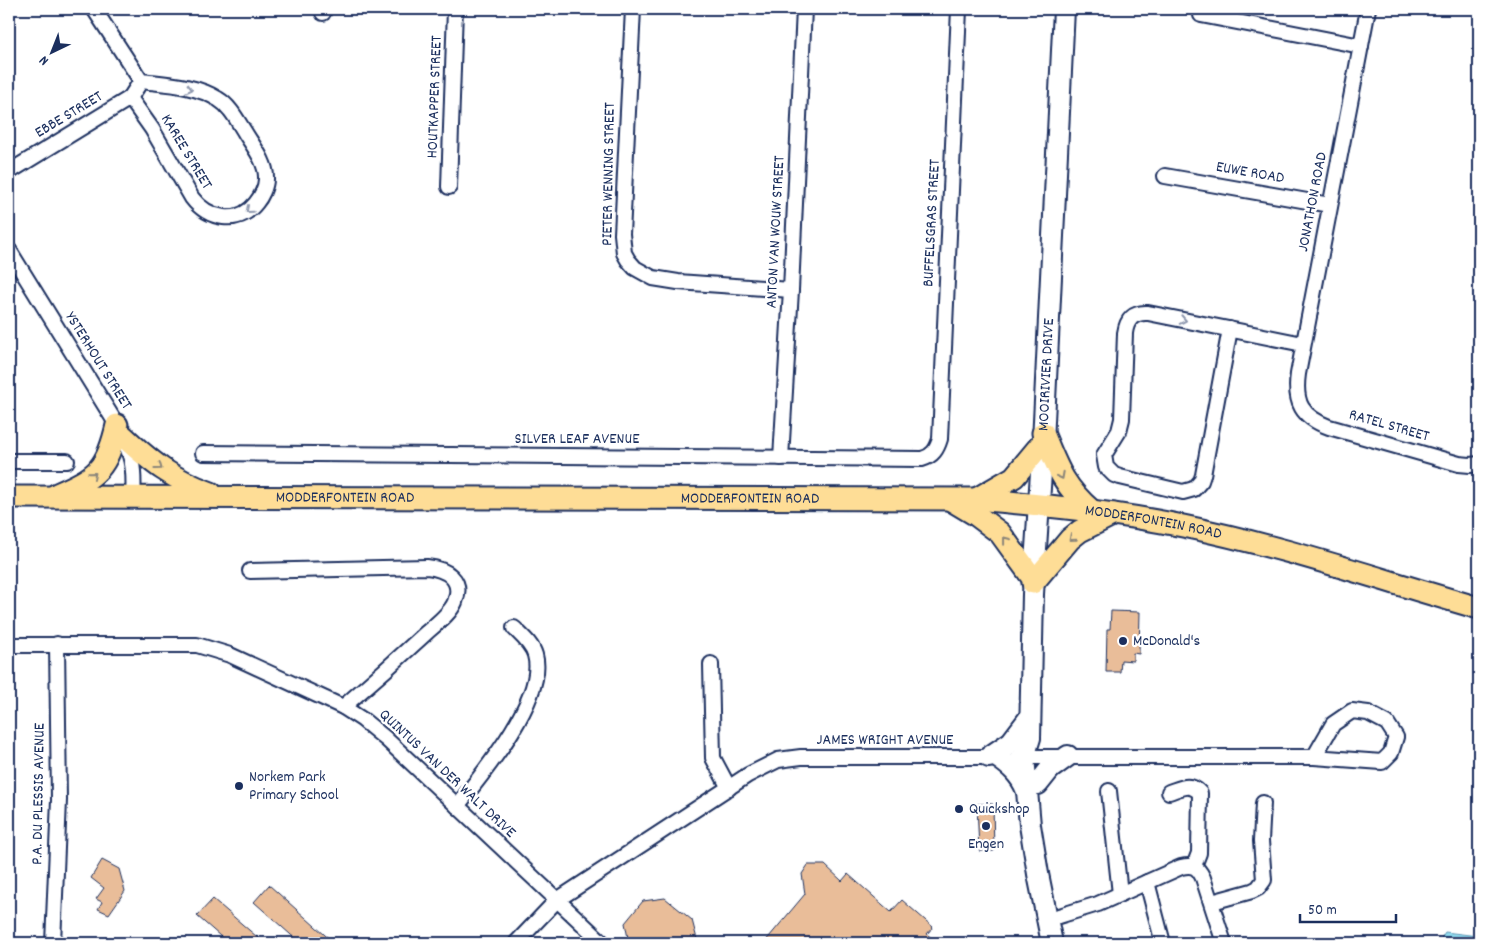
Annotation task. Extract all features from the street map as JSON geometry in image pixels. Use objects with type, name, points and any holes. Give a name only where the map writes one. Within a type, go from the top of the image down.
[{"type":"main road","points":[[50,498],[82,483],[98,472],[120,430],[148,459],[173,477],[224,498]]},
{"type":"main road","points":[[976,499],[998,488],[1014,477],[1043,438],[1065,483],[1092,511]]},
{"type":"main road","name":"MODDERFONTEIN ROAD","points":[[9,497],[976,499],[1038,504],[1114,514],[1221,535],[1479,608]]},
{"type":"main road","points":[[948,499],[976,515],[1000,533],[1034,582],[1070,539],[1080,531],[1114,514]]},
{"type":"street","points":[[94,9],[141,81]]},
{"type":"street","name":"HOUTKAPPER STREET","points":[[449,187],[455,9]]},
{"type":"street","name":"PIETER WENNING STREET","points":[[633,9],[622,234],[624,253],[628,260],[642,273],[663,281],[791,290]]},
{"type":"street","name":"ANTON VAN WOUW STREET","points":[[781,458],[804,9]]},
{"type":"street","name":"BUFFELSGRAS STREET","points":[[940,439],[959,9]]},
{"type":"street","name":"MOOIRIVIER DRIVE","points":[[1052,943],[1053,917],[1042,828],[1032,789],[1030,717],[1034,582],[1064,9]]},
{"type":"street","name":"JONATHON ROAD","points":[[1299,402],[1296,385],[1303,344],[1368,9]]},
{"type":"street","points":[[1201,15],[1361,46]]},
{"type":"street","name":"EBBE STREET","points":[[9,172],[130,98],[141,81]]},
{"type":"street","name":"KAREE STREET","points":[[130,98],[146,118],[199,206],[208,213],[227,218],[243,215],[251,210],[264,189],[266,178],[264,169],[260,158],[226,105],[209,94],[189,88],[141,81]]},
{"type":"street","name":"EUWE ROAD","points":[[1165,176],[1330,204]]},
{"type":"street","name":"YSTERHOUT STREET","points":[[9,250],[120,430],[132,456],[134,470],[133,498]]},
{"type":"street","points":[[1230,329],[1201,481],[1194,489],[1184,492],[1114,475],[1106,467],[1106,450],[1121,426],[1125,332],[1128,321],[1136,314],[1148,313],[1230,329],[1303,344]]},
{"type":"street","name":"RATEL STREET","points":[[1299,402],[1308,417],[1329,427],[1460,464],[1470,466],[1479,464]]},
{"type":"street","name":"SILVER LEAF AVENUE","points":[[203,453],[922,459],[934,452],[940,439]]},
{"type":"street","points":[[9,461],[67,461]]},
{"type":"street","points":[[250,571],[427,567],[444,570],[450,574],[455,582],[457,592],[455,602],[448,611],[408,650],[343,707]]},
{"type":"street","points":[[457,806],[500,753],[534,686],[535,655],[530,645],[514,628]]},
{"type":"street","name":"QUINTUS VAN DER WALT DRIVE","points":[[9,644],[197,645],[230,655],[343,707],[386,739],[603,943]]},
{"type":"street","name":"P.A. DU PLESSIS AVENUE","points":[[53,943],[59,800],[57,644]]},
{"type":"street","points":[[711,664],[713,758],[728,788]]},
{"type":"street","name":"JAMES WRIGHT AVENUE","points":[[516,943],[557,900],[728,788],[771,763],[788,758],[993,757],[1030,751],[1068,756],[1314,757],[1382,762],[1391,753],[1396,737],[1387,723],[1368,713],[1352,711],[1333,724],[1314,757]]},
{"type":"street","points":[[1030,717],[1011,742],[993,757],[1018,774],[1032,789],[1050,769],[1068,756]]},
{"type":"street","points":[[1169,792],[1192,786],[1200,793],[1200,853],[1194,866]]},
{"type":"street","points":[[1109,791],[1120,894]]},
{"type":"street","points":[[1212,902],[1252,892],[1264,880],[1261,841],[1263,803]]},
{"type":"street","points":[[1036,943],[1053,917],[1098,904],[1188,865],[1194,866],[1199,870],[1204,878],[1224,943]]},
{"type":"street","points":[[1147,882],[1163,943]]},
{"type":"street","name":"MOOIRIVIER DRIVE","points":[[1053,917],[1064,943]]},
{"type":"water","points":[[1445,932],[1478,936],[1479,934],[1479,943],[1438,943]]},
{"type":"building","name":"McDonald's","points":[[1111,611],[1140,612],[1139,654],[1133,653],[1133,661],[1121,660],[1120,672],[1106,672],[1107,629],[1110,629]]},
{"type":"building","points":[[977,804],[993,804],[994,851],[979,851]]},
{"type":"building","points":[[102,860],[119,869],[125,891],[109,914],[98,909],[102,902],[96,899],[104,888],[91,878]]},
{"type":"building","points":[[808,865],[825,865],[842,881],[848,874],[891,912],[902,900],[933,927],[927,934],[937,943],[764,943],[805,894],[802,874]]},
{"type":"building","points":[[269,885],[334,943],[300,943],[254,902]]},
{"type":"building","points":[[665,898],[692,920],[698,943],[634,943],[628,938],[625,923],[643,901]]},
{"type":"building","points":[[213,899],[264,943],[228,943],[197,916]]},
{"type":"place","name":"McDonald's","points":[[1123,641]]},
{"type":"place","name":"Norkem Park Primary School","points":[[239,786]]},
{"type":"place","name":"Quickshop","points":[[959,809]]},
{"type":"place","name":"Engen","points":[[986,826]]}]
